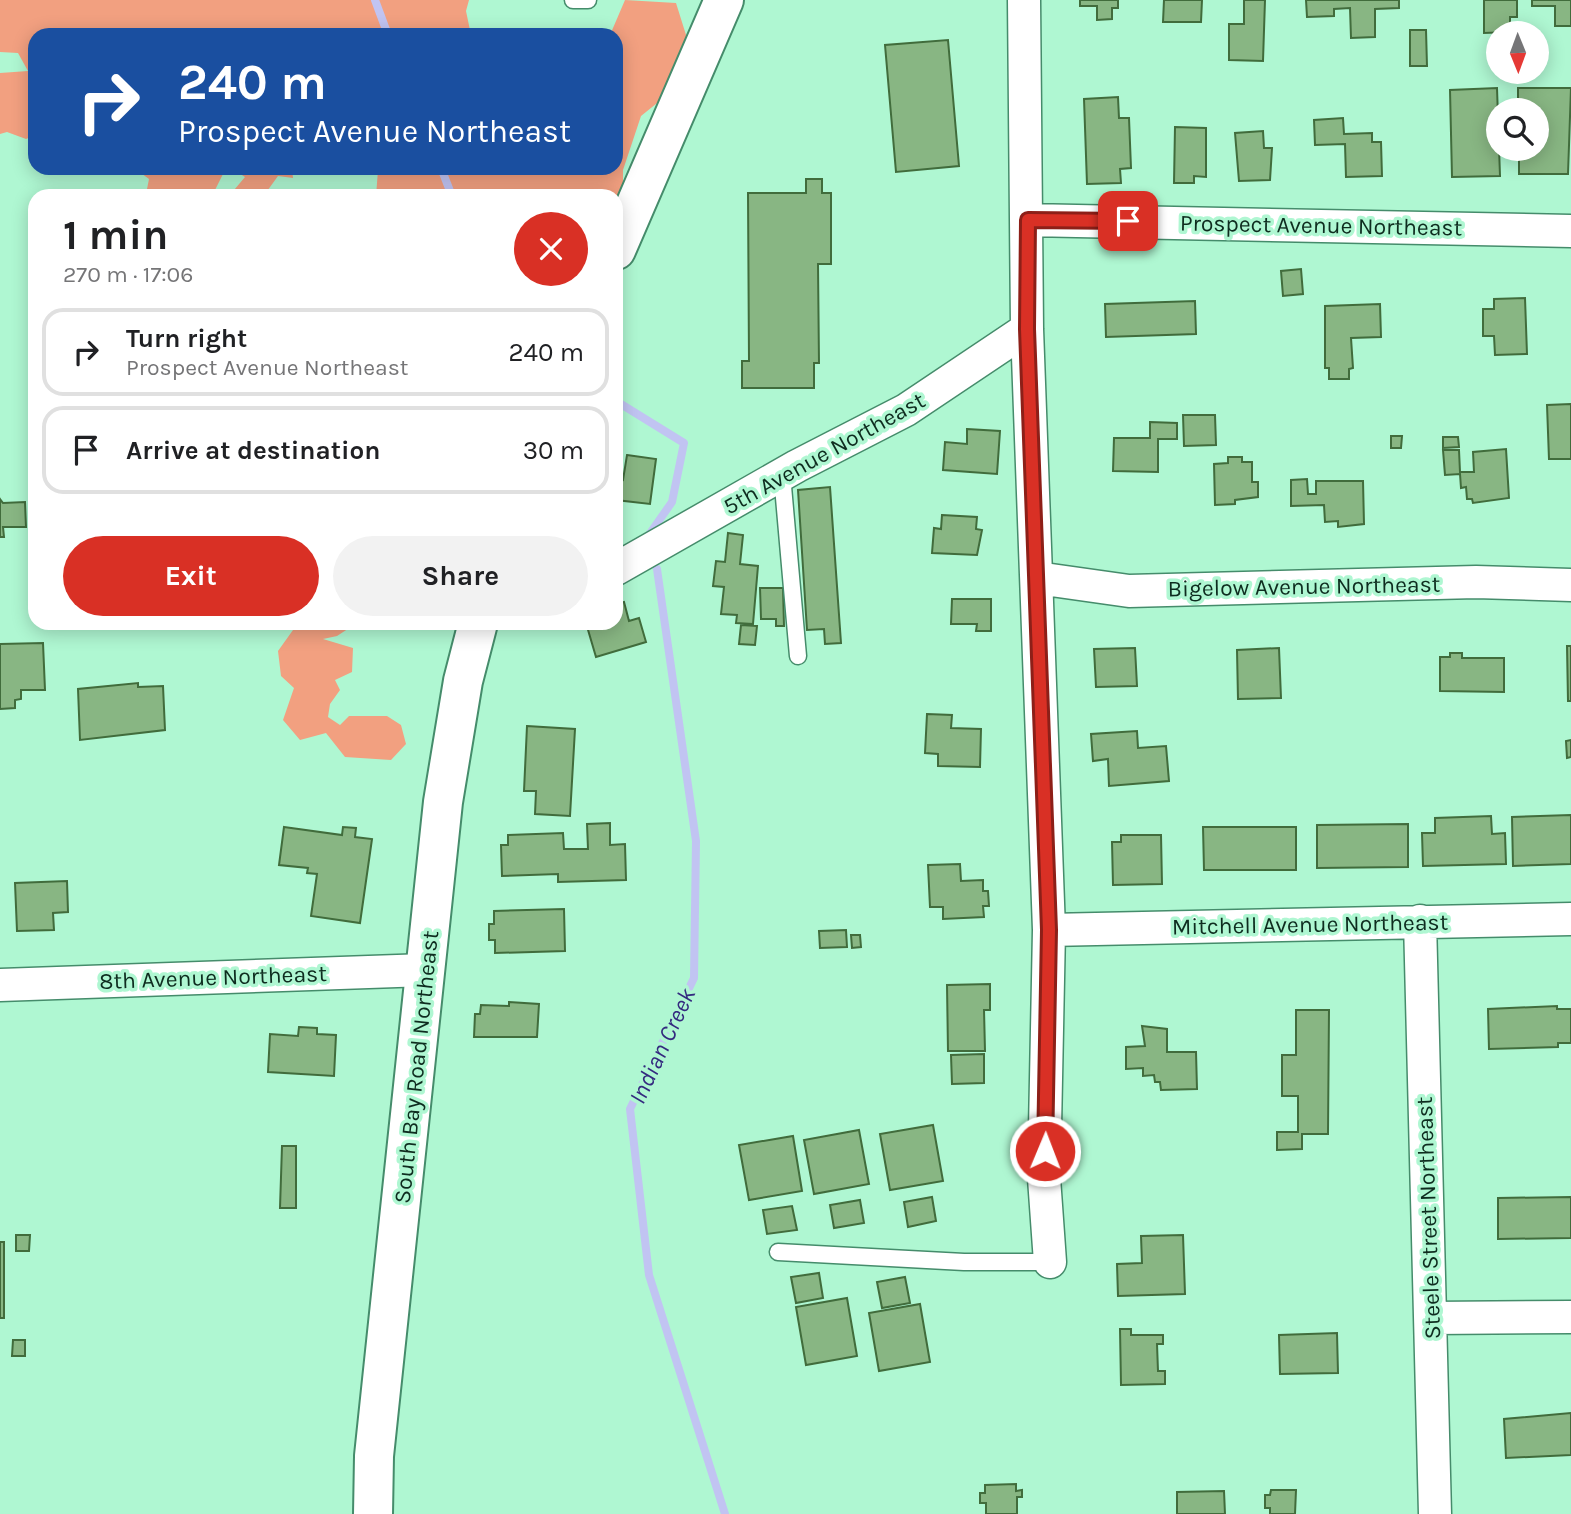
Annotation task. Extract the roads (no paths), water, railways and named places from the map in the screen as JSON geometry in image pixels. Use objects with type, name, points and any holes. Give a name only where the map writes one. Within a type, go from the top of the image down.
[{"type":"street","points":[[623,234],[724,0]]},
{"type":"street","points":[[1024,0],[1027,329],[1049,930],[1044,1178],[1050,1262]]},
{"type":"street","name":"Prospect Avenue Northeast","points":[[1028,220],[1571,231]]},
{"type":"street","name":"5th Avenue Northeast","points":[[623,565],[782,475],[906,410],[1027,329]]},
{"type":"street","name":"Bigelow Avenue Northeast","points":[[1037,578],[1129,591],[1476,582],[1571,585]]},
{"type":"street","name":"South Bay Road Northeast","points":[[373,1514],[374,1456],[443,802],[463,681],[476,630]]},
{"type":"street","name":"Mitchell Avenue Northeast","points":[[1049,930],[1571,919]]},
{"type":"street","name":"Steele Street Northeast","points":[[1420,921],[1436,1514]]},
{"type":"street","name":"8th Avenue Northeast","points":[[0,985],[426,970]]},
{"type":"street","points":[[1431,1318],[1571,1317]]},
{"type":"lane","points":[[573,0],[587,0]]},
{"type":"lane","points":[[782,475],[798,656]]},
{"type":"lane","points":[[778,1252],[964,1262],[1050,1262]]},
{"type":"waterway","name":"Indian Creek","points":[[375,0],[385,28]]},
{"type":"waterway","name":"Indian Creek","points":[[444,175],[449,189]]},
{"type":"waterway","name":"Indian Creek","points":[[623,405],[684,443],[672,502],[646,539]]},
{"type":"waterway","name":"Indian Creek","points":[[657,569],[696,841],[694,978],[630,1109],[649,1275],[725,1514]]}]
